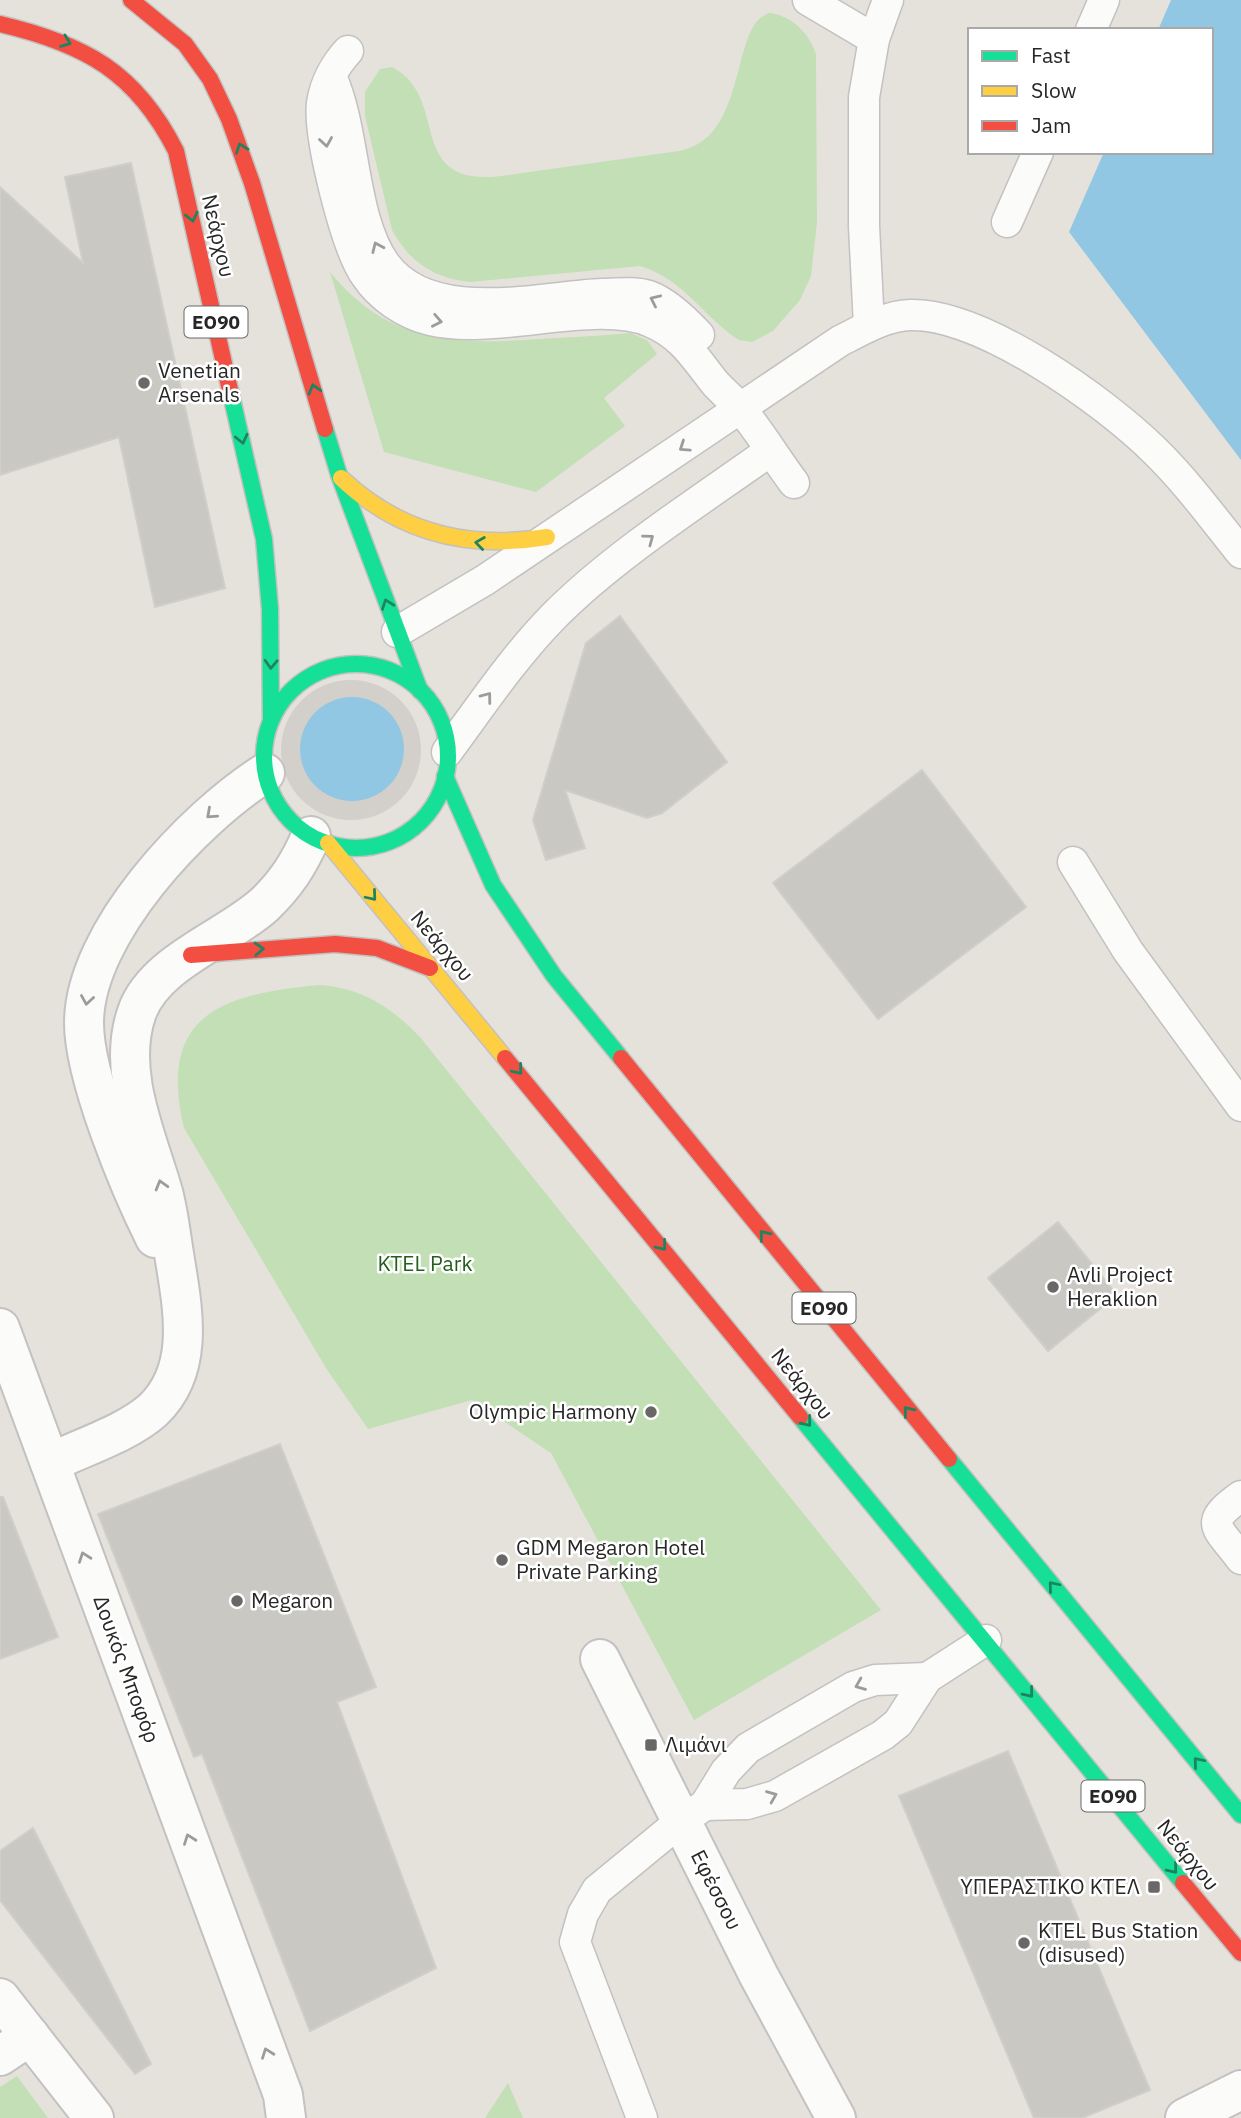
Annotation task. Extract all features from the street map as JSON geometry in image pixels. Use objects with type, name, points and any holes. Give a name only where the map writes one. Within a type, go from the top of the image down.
[{"type":"main road","name":"ΕΟ90","points":[[131,0],[185,44],[210,79],[229,119],[252,183],[339,475],[420,691],[440,719],[444,773],[493,885],[554,976],[1241,1815]]},
{"type":"main road","name":"Νεάρχου","points":[[0,24],[61,40],[103,61],[154,109],[176,151],[264,539],[271,608],[271,720]]},
{"type":"main road","points":[[339,475],[375,507],[426,531],[495,545],[516,544],[547,537]]},
{"type":"main road","name":"ΕΟ90","points":[[320,840],[298,828],[277,803],[265,773],[264,747],[271,720],[284,698],[303,681],[338,666],[363,665],[388,670],[420,691]]},
{"type":"main road","points":[[320,840],[362,848],[385,843],[423,819],[444,773]]},
{"type":"main road","name":"Νεάρχου","points":[[320,840],[436,971],[1241,1953]]},
{"type":"main road","points":[[191,955],[335,944],[377,948],[436,971]]},
{"type":"street","points":[[178,1276],[145,1217],[105,1116],[84,1034],[88,990],[99,958],[116,929],[168,857],[228,799],[265,773]]},
{"type":"street","points":[[50,1462],[133,1423],[150,1412],[164,1397],[176,1375],[183,1342],[178,1276],[163,1194],[137,1104],[130,1047],[137,1012],[150,987],[191,955],[263,906],[320,840]]},
{"type":"street","name":"Δουκός Μποφόρ","points":[[0,1328],[283,2095],[286,2118]]},
{"type":"street","name":"Εφέσσου","points":[[600,1659],[693,1813],[759,1976],[836,2118]]},
{"type":"street","points":[[0,1998],[15,2046],[94,2118]]},
{"type":"street","points":[[1185,2118],[1241,2090]]},
{"type":"lane","points":[[808,0],[874,39]]},
{"type":"lane","points":[[869,326],[864,226],[864,97],[874,39],[888,0]]},
{"type":"lane","points":[[1092,28],[1104,0]]},
{"type":"lane","points":[[340,63],[345,117],[361,196],[377,249],[386,264],[402,280],[431,297],[460,302],[493,303],[615,294],[651,297],[678,315],[711,347],[740,408],[794,483]]},
{"type":"lane","points":[[1007,222],[1037,154]]},
{"type":"lane","points":[[397,632],[485,580],[805,363],[869,326],[908,315],[950,321],[974,330],[1039,364],[1111,413],[1155,451],[1241,553]]},
{"type":"lane","points":[[444,773],[507,671],[567,604],[666,526],[770,451]]},
{"type":"lane","points":[[1073,862],[1128,951],[1241,1106]]},
{"type":"lane","points":[[1241,1496],[1219,1512],[1216,1525],[1241,1559]]},
{"type":"lane","points":[[693,1813],[762,1800],[823,1769],[898,1723],[927,1678],[986,1640]]},
{"type":"lane","points":[[642,2118],[575,1942],[583,1914],[597,1890],[693,1813],[748,1748],[853,1687],[875,1680],[927,1678]]},
{"type":"green space","points":[[770,13],[799,27],[816,54],[817,222],[811,276],[800,300],[773,331],[752,342],[739,340],[669,280],[640,266],[470,282],[445,277],[415,260],[392,230],[365,116],[365,92],[380,69],[392,67],[410,81],[421,99],[439,155],[451,168],[471,176],[501,176],[679,151],[702,142],[717,125],[728,104],[748,37],[757,21]]},
{"type":"green space","points":[[330,272],[352,296],[375,314],[424,335],[478,341],[508,341],[630,333],[647,340],[657,354],[604,398],[625,426],[536,492],[384,452]]},
{"type":"green space","name":"KTEL Park","points":[[320,985],[349,990],[375,1001],[420,1037],[881,1610],[694,1720],[551,1453],[472,1400],[368,1429],[326,1368],[184,1128],[178,1089],[180,1059],[189,1035],[205,1017],[227,1004],[254,995]]},
{"type":"green space","points":[[17,2076],[48,2118],[0,2118],[0,2087]]},
{"type":"green space","points":[[508,2083],[523,2118],[485,2118]]},
{"type":"shaded area","points":[[351,680],[378,686],[400,701],[415,723],[421,750],[415,777],[400,799],[378,814],[351,820],[324,814],[302,799],[287,777],[281,750],[287,723],[302,701],[324,686]]},
{"type":"water","points":[[1171,0],[1241,0],[1241,460],[1069,232],[1103,154],[1213,154],[1213,28],[1159,28]]},
{"type":"water","points":[[352,697],[372,701],[389,712],[400,729],[404,749],[400,769],[389,786],[372,797],[352,801],[332,797],[315,786],[304,769],[300,749],[304,729],[315,712],[332,701]]},
{"type":"building","points":[[131,163],[225,588],[155,607],[119,437],[0,475],[0,187],[83,263],[65,177]]},
{"type":"building","points":[[620,616],[727,762],[662,813],[647,818],[565,790],[585,848],[546,860],[533,820],[586,643]]},
{"type":"building","points":[[922,770],[1026,907],[878,1019],[773,883]]},
{"type":"building","name":"Avli Project Heraklion","points":[[1058,1222],[1117,1295],[1048,1351],[988,1278]]},
{"type":"building","points":[[280,1444],[376,1687],[337,1702],[436,1968],[310,2031],[202,1754],[194,1757],[98,1514]]},
{"type":"building","points":[[0,1497],[3,1497],[58,1637],[0,1659]]},
{"type":"building","name":"KTEL Bus Station (disused)","points":[[1008,1751],[1150,2090],[1082,2118],[1034,2118],[899,1796]]},
{"type":"building","points":[[33,1828],[151,2064],[135,2074],[0,1900],[0,1851]]},
{"type":"traffic: fast","points":[[230,390],[264,539],[270,609],[271,720]]},
{"type":"traffic: fast","points":[[325,429],[339,475],[420,691]]},
{"type":"traffic: fast","points":[[356,664],[391,671],[421,691],[441,721],[448,756],[441,791],[421,821],[391,841],[356,848],[321,841],[291,821],[271,791],[264,756],[271,721],[291,691],[321,671],[356,664]]},
{"type":"traffic: fast","points":[[445,776],[493,885],[554,976],[621,1058]]},
{"type":"traffic: fast","points":[[800,1417],[1183,1883]]},
{"type":"traffic: fast","points":[[949,1459],[1241,1815]]},
{"type":"traffic: slow","points":[[341,478],[363,497],[387,512],[436,533],[490,541],[547,537]]},
{"type":"traffic: slow","points":[[328,843],[505,1058]]},
{"type":"traffic: jam","points":[[131,0],[185,44],[210,79],[229,119],[252,183],[325,429]]},
{"type":"traffic: jam","points":[[0,24],[58,41],[105,65],[144,101],[160,124],[176,151],[230,390]]},
{"type":"traffic: jam","points":[[191,955],[335,944],[377,948],[430,968]]},
{"type":"traffic: jam","points":[[505,1058],[800,1417]]},
{"type":"traffic: jam","points":[[621,1058],[949,1459]]},
{"type":"traffic: jam","points":[[1183,1883],[1241,1953]]},
{"type":"place","name":"Venetian Arsenals","points":[[144,383]]},
{"type":"place","name":"Avli Project Heraklion","points":[[1053,1287]]},
{"type":"place","name":"Olympic Harmony","points":[[651,1412]]},
{"type":"place","name":"GDM Megaron Hotel Private Parking","points":[[502,1560]]},
{"type":"place","name":"Megaron","points":[[237,1601]]},
{"type":"place","name":"Λιμάνι","points":[[651,1745]]},
{"type":"place","name":"ΥΠΕΡΑΣΤΙΚΟ ΚΤΕΛ","points":[[1154,1887]]},
{"type":"place","name":"KTEL Bus Station (disused)","points":[[1024,1943]]}]
